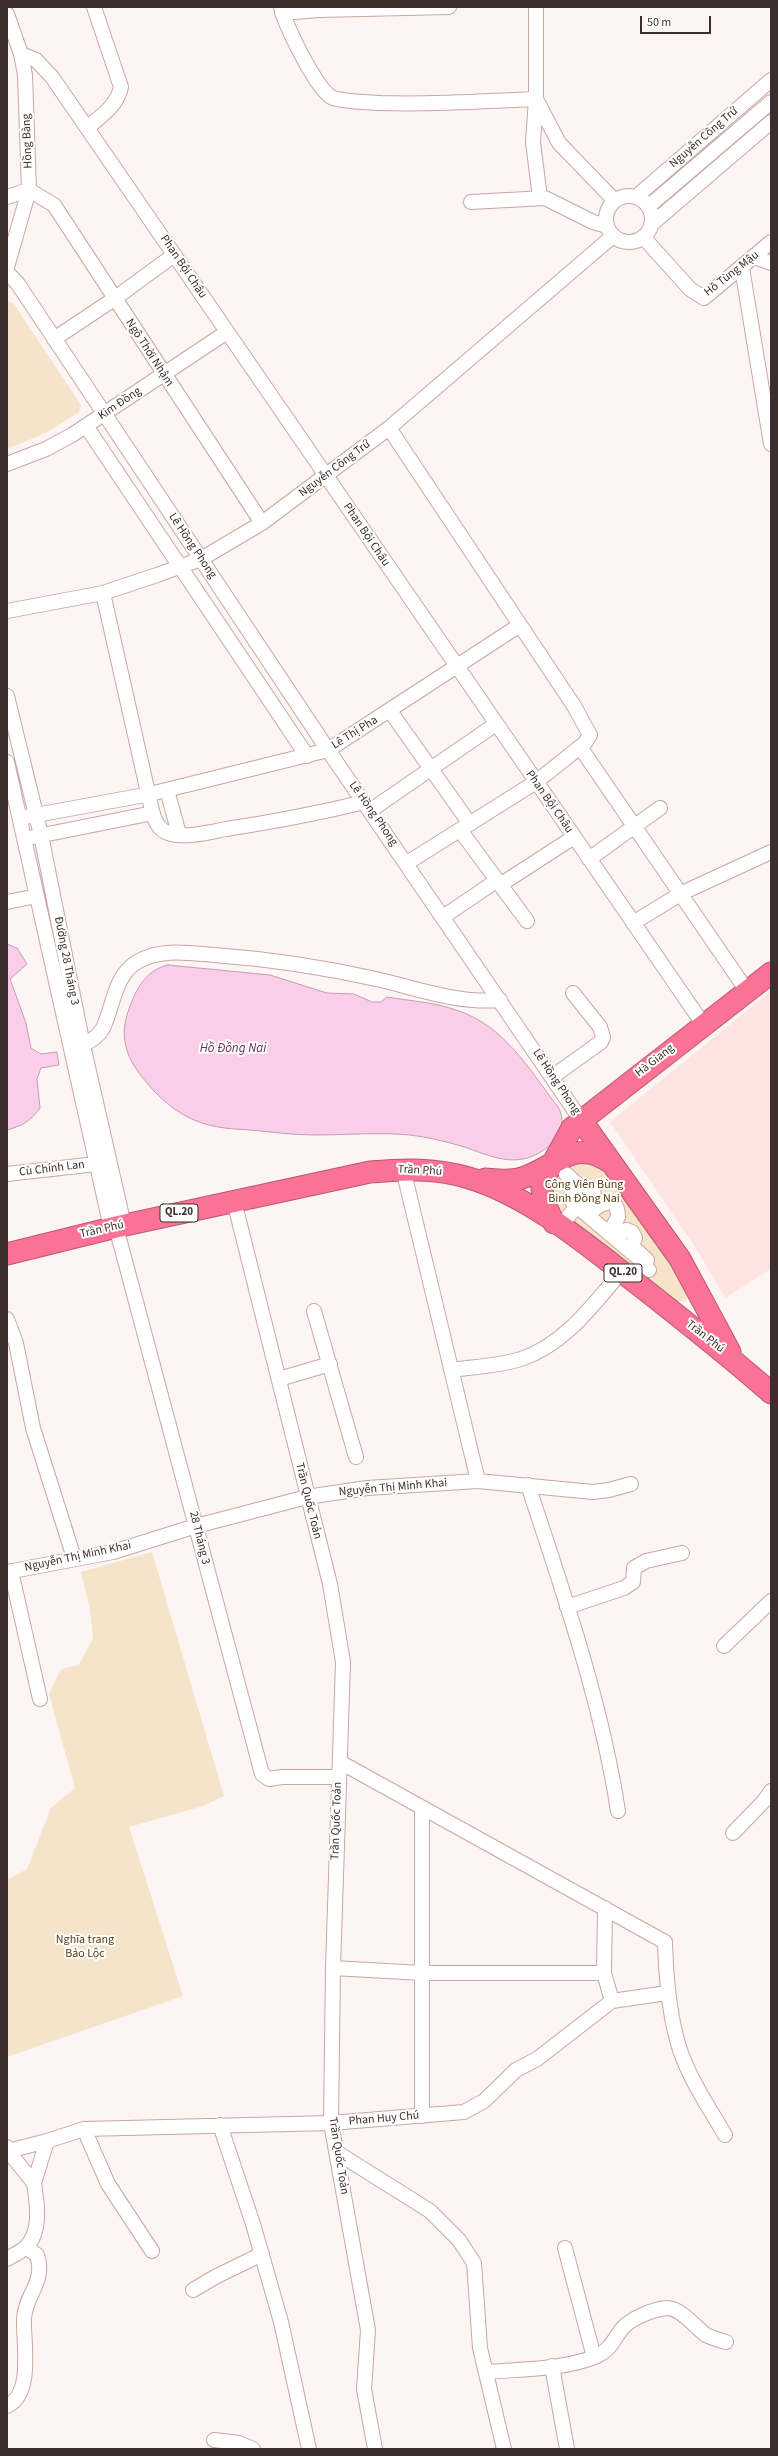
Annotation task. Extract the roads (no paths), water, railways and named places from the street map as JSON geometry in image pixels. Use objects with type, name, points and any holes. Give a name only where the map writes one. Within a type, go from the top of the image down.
[{"type":"highway","name":"Hà Giang","points":[[579,1211],[544,1202],[542,1190],[544,1179],[559,1168],[572,1128],[703,1024],[771,973]]},
{"type":"highway","name":"Lê Hồng Phong","points":[[581,1120],[680,1259],[734,1360]]},
{"type":"highway","name":"QL.20","points":[[470,1178],[499,1181],[522,1178],[559,1168],[577,1152],[589,1152],[601,1156],[611,1163]]},
{"type":"highway","name":"Trần Phú","points":[[7,1254],[117,1227],[370,1172],[403,1169],[447,1172],[470,1178],[506,1193],[579,1211],[621,1272],[734,1360],[771,1393]]},
{"type":"highway","points":[[670,1310],[686,1309],[692,1305],[697,1290]]},
{"type":"street","points":[[87,128],[108,111],[119,97],[121,87],[94,7]]},
{"type":"street","points":[[449,7],[281,10],[319,84],[325,93],[332,98],[370,102],[430,104],[536,100]]},
{"type":"street","points":[[536,7],[536,100],[533,142],[540,198]]},
{"type":"street","name":"Hồng Bàng","points":[[7,14],[21,54],[28,113],[29,190],[7,267]]},
{"type":"street","name":"Phan Bội Châu","points":[[21,54],[36,60],[52,77],[703,1024]]},
{"type":"street","name":"Nguyễn Công Trứ","points":[[636,197],[771,80]]},
{"type":"street","points":[[536,100],[559,143],[614,201]]},
{"type":"street","name":"Nguyễn Công Trứ","points":[[648,206],[771,102]]},
{"type":"street","points":[[471,202],[540,198],[558,203],[610,231],[628,243],[644,238],[653,223],[771,122]]},
{"type":"street","points":[[7,197],[29,190]]},
{"type":"street","name":"Ngô Thời Nhậm","points":[[29,190],[54,205],[163,374],[262,523]]},
{"type":"street","points":[[610,231],[608,210],[614,201],[625,196],[636,197],[648,206],[653,223]]},
{"type":"street","name":"Nguyễn Công Trứ","points":[[7,611],[103,593],[156,575],[180,565],[201,559],[262,523],[389,428],[610,231]]},
{"type":"street","name":"Hồ Tùng Mậu","points":[[644,238],[690,289],[704,298],[742,268],[771,242]]},
{"type":"street","points":[[54,339],[114,299],[174,254]]},
{"type":"street","points":[[754,257],[771,263]]},
{"type":"street","points":[[742,268],[771,444]]},
{"type":"street","name":"Lê Hồng Phong","points":[[7,272],[18,284],[328,750],[407,863],[581,1120]]},
{"type":"street","name":"Kim Đồng","points":[[7,464],[46,449],[86,426],[227,332]]},
{"type":"street","name":"Lê Hồng Phong","points":[[86,426],[307,756]]},
{"type":"street","points":[[389,428],[448,513],[478,565],[520,624],[586,725],[590,735],[580,747],[536,782],[407,863]]},
{"type":"street","points":[[103,593],[150,794],[153,813],[157,826],[164,831],[179,834],[206,832],[368,806],[430,769],[496,724]]},
{"type":"street","name":"Lê Thị Pha","points":[[20,818],[150,794],[328,750],[390,711],[520,624]]},
{"type":"street","name":"Đường 28 Tháng 3","points":[[7,696],[41,835],[83,1045],[117,1227]]},
{"type":"street","points":[[390,711],[430,769],[496,881],[527,921]]},
{"type":"street","points":[[580,747],[682,893],[747,991]]},
{"type":"street","name":"Đường 28 Tháng 3","points":[[7,762],[11,793],[20,818],[25,839],[96,1164],[117,1227]]},
{"type":"street","points":[[167,790],[179,834]]},
{"type":"street","points":[[11,793],[30,791]]},
{"type":"street","points":[[589,859],[636,827],[660,808]]},
{"type":"street","points":[[25,839],[153,813]]},
{"type":"street","points":[[496,881],[503,883],[574,837]]},
{"type":"street","points":[[633,923],[682,893],[771,852]]},
{"type":"street","points":[[443,917],[496,881]]},
{"type":"street","points":[[7,902],[37,896]]},
{"type":"street","points":[[47,943],[62,940]]},
{"type":"street","points":[[83,1045],[94,1039],[104,1027],[107,1013],[125,972],[138,962],[155,954],[170,952],[256,958],[314,966],[377,979],[462,1000],[480,1002],[500,1000]]},
{"type":"street","points":[[552,1077],[601,1042],[603,1037],[600,1027],[574,993]]},
{"type":"street","name":"Cù Chính Lan","points":[[7,1174],[96,1164]]},
{"type":"street","points":[[559,1168],[576,1184],[571,1196],[579,1211],[635,1256],[642,1256]]},
{"type":"street","points":[[403,1169],[478,1481]]},
{"type":"street","name":"Trần Quốc Toản","points":[[234,1201],[330,1584],[343,1662],[340,1762],[338,1777],[333,1968],[331,2123],[368,2330],[364,2389],[375,2449]]},
{"type":"street","points":[[579,1211],[605,1202],[616,1207],[618,1217],[612,1228],[612,1234],[618,1235],[626,1230],[632,1232],[635,1238],[632,1246],[648,1260],[645,1265],[649,1270]]},
{"type":"street","name":"28 Tháng 3","points":[[117,1227],[262,1774],[269,1779],[282,1777],[338,1777]]},
{"type":"street","points":[[451,1370],[520,1359],[542,1349],[572,1327],[621,1272]]},
{"type":"street","points":[[314,1311],[356,1457]]},
{"type":"street","points":[[7,1319],[16,1343],[33,1428],[74,1558]]},
{"type":"street","points":[[279,1379],[330,1364]]},
{"type":"street","name":"Nguyễn Thị Minh Khai","points":[[9,1572],[74,1558],[114,1552],[196,1526],[307,1497],[367,1488],[478,1481],[593,1492],[609,1490],[632,1484]]},
{"type":"street","points":[[528,1485],[610,1756],[618,1811]]},
{"type":"street","points":[[566,1607],[624,1588],[633,1582],[634,1568],[646,1561],[682,1553]]},
{"type":"street","points":[[9,1572],[40,1698]]},
{"type":"street","points":[[724,1646],[771,1601]]},
{"type":"street","points":[[340,1762],[665,1942],[667,1993],[676,2037],[687,2068],[725,2135]]},
{"type":"street","points":[[733,1833],[764,1801],[771,1791]]},
{"type":"street","points":[[422,1808],[422,2116]]},
{"type":"street","points":[[605,1908],[604,1973],[612,2001],[667,1993]]},
{"type":"street","points":[[333,1968],[422,1973],[604,1973]]},
{"type":"street","name":"Phan Huy Chú","points":[[7,2149],[47,2141],[84,2129],[331,2123],[464,2112],[484,2101],[516,2070],[543,2055],[612,2001]]},
{"type":"street","points":[[220,2125],[262,2254],[281,2322],[309,2449]]},
{"type":"street","points":[[84,2129],[108,2184],[152,2251]]},
{"type":"street","points":[[7,2259],[26,2247],[35,2231],[37,2206],[34,2183],[47,2141]]},
{"type":"street","points":[[7,2149],[34,2183]]},
{"type":"street","points":[[336,2152],[430,2211],[459,2240],[474,2263],[480,2348],[504,2449]]},
{"type":"street","points":[[7,2406],[16,2398],[22,2382],[27,2349],[24,2319],[26,2308],[40,2276],[38,2256],[26,2247]]},
{"type":"street","points":[[565,2248],[594,2357]]},
{"type":"street","points":[[193,2290],[215,2277],[262,2254]]},
{"type":"street","points":[[486,2372],[552,2366],[594,2357],[607,2350],[621,2330],[630,2322],[645,2315],[668,2308],[677,2311],[708,2336],[726,2342]]},
{"type":"street","points":[[552,2366],[566,2449]]},
{"type":"street","points":[[214,2440],[239,2443],[253,2449]]},
{"type":"water","points":[[7,944],[17,948],[27,964],[10,979],[26,1023],[31,1048],[41,1054],[57,1052],[59,1065],[41,1068],[37,1079],[40,1108],[37,1113],[26,1122],[7,1130]]},
{"type":"water","name":"Hồ Đồng Nai","points":[[168,965],[270,975],[327,993],[354,994],[372,1002],[381,1002],[387,997],[422,1002],[448,1007],[473,1017],[502,1037],[537,1078],[558,1107],[562,1124],[559,1133],[548,1147],[532,1157],[507,1160],[448,1142],[410,1135],[291,1134],[231,1129],[205,1124],[191,1119],[168,1104],[148,1084],[132,1063],[126,1048],[124,1032],[125,1024],[137,991],[146,977],[152,972]]},
{"type":"park label","name":"Công Viên Bùng Binh Đồng Nai","points":[[584,1192]]},
{"type":"park label","name":"Nghĩa trang Bảo Lộc","points":[[85,1947]]}]
